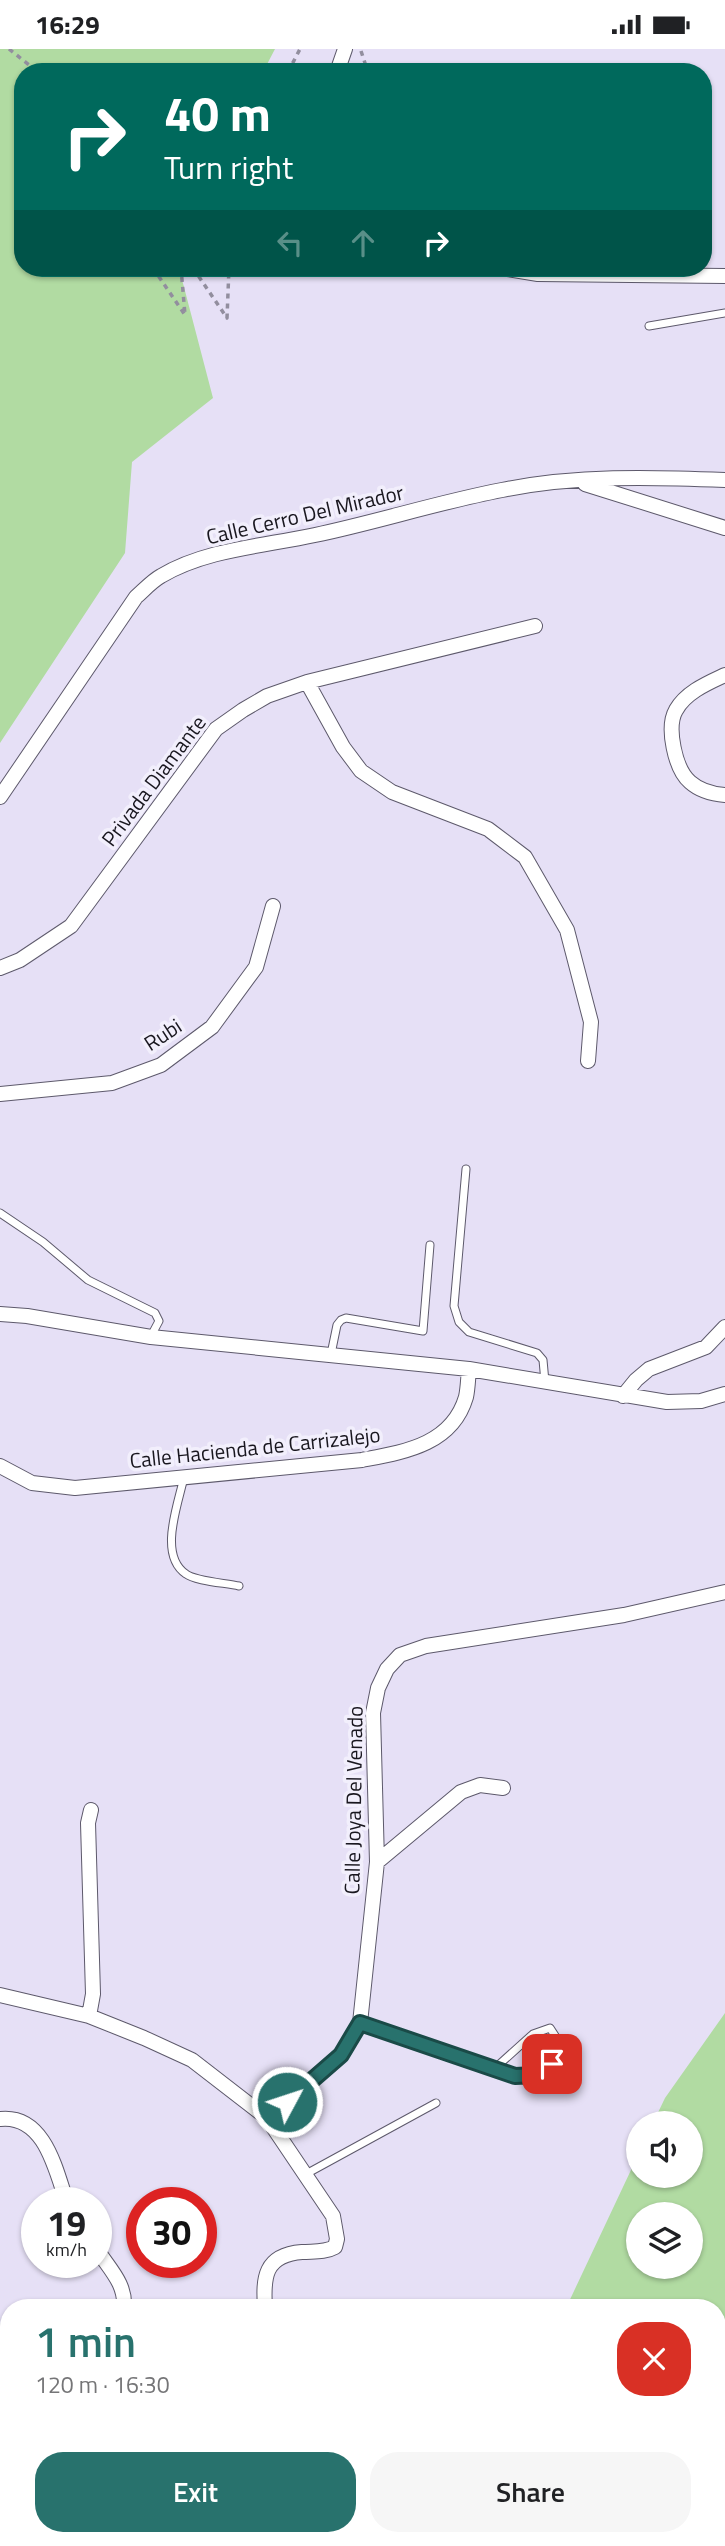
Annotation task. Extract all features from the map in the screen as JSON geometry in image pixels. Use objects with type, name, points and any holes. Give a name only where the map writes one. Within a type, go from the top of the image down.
[{"type":"street","points":[[574,480],[725,480]]},
{"type":"street","name":"Calle Cerro Del Mirador","points":[[0,797],[136,597],[159,576],[216,555],[317,535],[502,490],[574,480],[725,529]]},
{"type":"street","name":"Privada Diamante","points":[[0,968],[20,960],[71,926],[216,729],[243,710],[267,696],[307,682],[536,627]]},
{"type":"street","points":[[725,675],[698,688],[676,709],[671,730],[676,756],[688,781],[709,794],[725,795]]},
{"type":"street","points":[[307,682],[343,747],[361,771],[392,792],[488,829],[525,857],[566,930],[591,1022],[588,1061]]},
{"type":"street","name":"Rubi","points":[[0,1094],[112,1083],[161,1065],[212,1027],[256,967],[273,906]]},
{"type":"street","points":[[0,1314],[151,1337],[469,1369],[623,1396],[678,1402],[701,1401],[725,1394]]},
{"type":"street","points":[[623,1396],[649,1369],[706,1347],[725,1327]]},
{"type":"street","name":"Calle Hacienda de Carrizalejo","points":[[0,1467],[32,1483],[75,1488],[362,1460],[423,1446],[457,1419],[466,1396],[469,1369]]},
{"type":"street","name":"Calle Joya Del Venado","points":[[267,2119],[341,2055],[360,2023],[377,1862],[373,1713],[378,1688],[387,1669],[400,1655],[426,1646],[624,1615],[725,1592]]},
{"type":"street","points":[[377,1862],[461,1792],[480,1785],[503,1788]]},
{"type":"street","points":[[89,2016],[93,1994],[88,1823],[91,1810]]},
{"type":"street","points":[[0,1995],[89,2016],[192,2060],[267,2119],[333,2216],[337,2239],[335,2247],[328,2251],[300,2252],[282,2257],[273,2264],[267,2270],[263,2283],[264,2299]]},
{"type":"street","points":[[0,2119],[7,2118],[33,2128],[48,2150],[61,2187]]},
{"type":"street","points":[[112,2271],[122,2284],[125,2299]]},
{"type":"lane","points":[[649,325],[725,313]]},
{"type":"lane","points":[[466,1169],[454,1306],[458,1322],[469,1332],[537,1353],[543,1360],[545,1383]]},
{"type":"lane","points":[[0,1213],[43,1242],[88,1280],[155,1313],[159,1321],[151,1337]]},
{"type":"lane","points":[[331,1354],[337,1325],[346,1318],[423,1331],[430,1245]]},
{"type":"lane","points":[[184,1477],[171,1542],[172,1561],[187,1576],[239,1586]]},
{"type":"lane","points":[[360,2023],[494,2070],[515,2076],[537,2075],[567,2054],[550,2028],[533,2033],[494,2070]]},
{"type":"lane","points":[[306,2174],[436,2103]]},
{"type":"path","points":[[9,49],[27,63]]},
{"type":"path","points":[[159,277],[185,316],[182,277]]},
{"type":"path","points":[[199,277],[227,318],[229,277]]},
{"type":"green space","points":[[0,49],[275,49],[268,63],[14,63],[14,277],[181,277],[213,398],[132,462],[125,553],[0,743]]},
{"type":"green space","points":[[725,2013],[725,2299],[570,2299],[626,2181],[626,2188],[703,2188],[703,2111],[659,2111],[665,2098]]},
{"type":"route","points":[[287,2102],[341,2055],[360,2023],[515,2076],[537,2075],[552,2064]]}]
